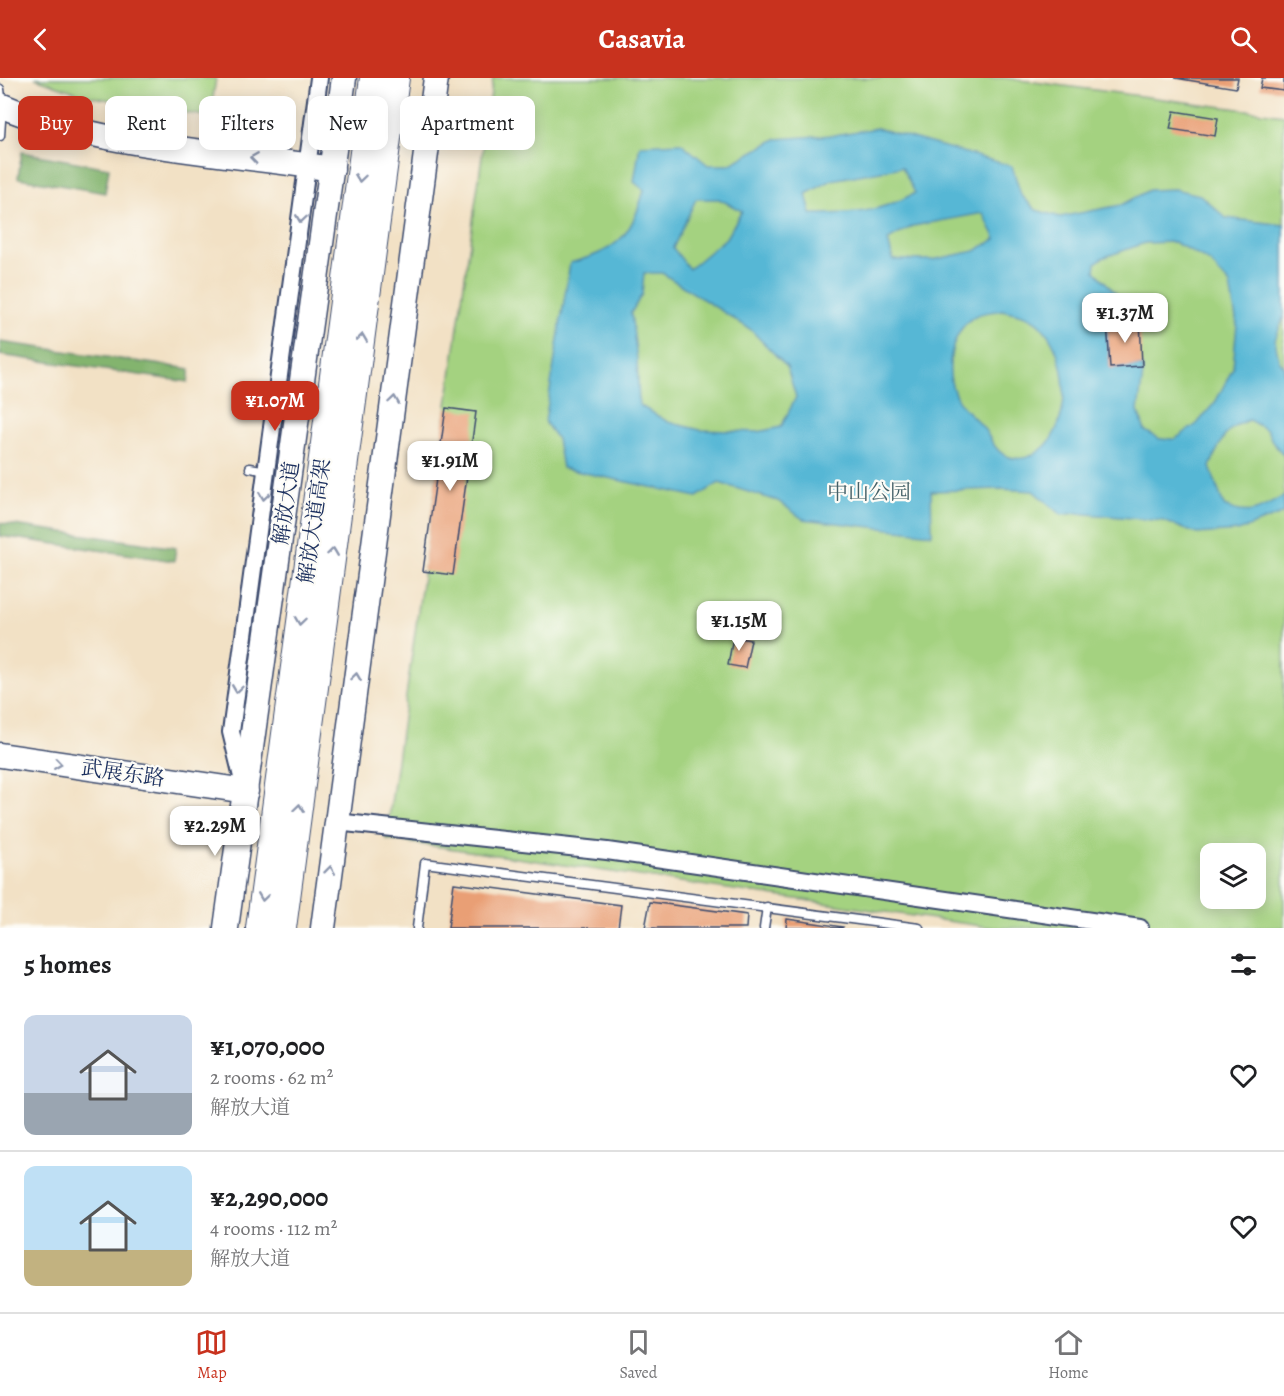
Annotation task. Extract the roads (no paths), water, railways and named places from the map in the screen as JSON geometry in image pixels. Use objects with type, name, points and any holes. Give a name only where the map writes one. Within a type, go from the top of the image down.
[{"type":"main road","name":"解放大道","points":[[226,928],[344,78]]},
{"type":"main road","name":"解放大道高架","points":[[259,928],[373,78]]},
{"type":"main road","name":"解放大道高架","points":[[283,928],[396,78]]},
{"type":"main road","points":[[323,928],[436,78]]},
{"type":"main road","points":[[1,100],[83,132],[123,140],[332,170]]},
{"type":"main road","name":"武展东路","points":[[0,755],[246,791]]},
{"type":"street","points":[[246,791],[231,732],[319,78]]},
{"type":"street","points":[[336,822],[607,851],[1140,928]]},
{"type":"lane","points":[[0,136],[1,100]]},
{"type":"lane","points":[[250,468],[267,471]]},
{"type":"lane","points":[[417,928],[425,863],[920,928]]},
{"type":"lane","points":[[764,928],[767,907]]},
{"type":"water","points":[[877,128],[1012,166],[1021,195],[1036,210],[1060,217],[1121,205],[1149,190],[1174,189],[1200,195],[1226,218],[1284,225],[1284,316],[1275,340],[1279,360],[1284,366],[1284,455],[1273,443],[1267,430],[1249,420],[1228,432],[1210,467],[1224,506],[1249,512],[1284,496],[1284,513],[1238,531],[1197,534],[1164,521],[1076,513],[1062,515],[1033,491],[1001,489],[931,491],[932,534],[803,519],[778,501],[719,483],[697,497],[562,468],[557,439],[545,422],[570,263],[611,247],[628,230],[644,190],[634,182],[640,145],[681,143],[708,165],[729,165],[776,139],[834,135]],"holes":[[[902,167],[915,193],[889,205],[865,211],[811,214],[806,194],[832,180]],[[696,199],[719,199],[742,211],[726,238],[689,269],[673,248]],[[983,213],[996,239],[975,251],[932,260],[893,260],[888,240],[913,226]],[[1174,242],[1210,262],[1230,285],[1237,324],[1233,368],[1216,401],[1197,424],[1175,439],[1160,439],[1145,431],[1138,411],[1142,366],[1110,368],[1107,322],[1140,319],[1095,271],[1096,263],[1102,258],[1145,243]],[[644,273],[662,273],[750,329],[787,367],[796,397],[781,427],[758,432],[700,430],[668,422],[639,405],[637,359],[631,313],[642,294]],[[1002,310],[1027,317],[1040,325],[1055,348],[1063,377],[1063,406],[1060,420],[1051,439],[1034,455],[1019,458],[999,451],[984,428],[966,411],[955,394],[950,373],[955,341],[967,323],[981,314]]]},
{"type":"park label","name":"中山公园","points":[[869,492]]}]
